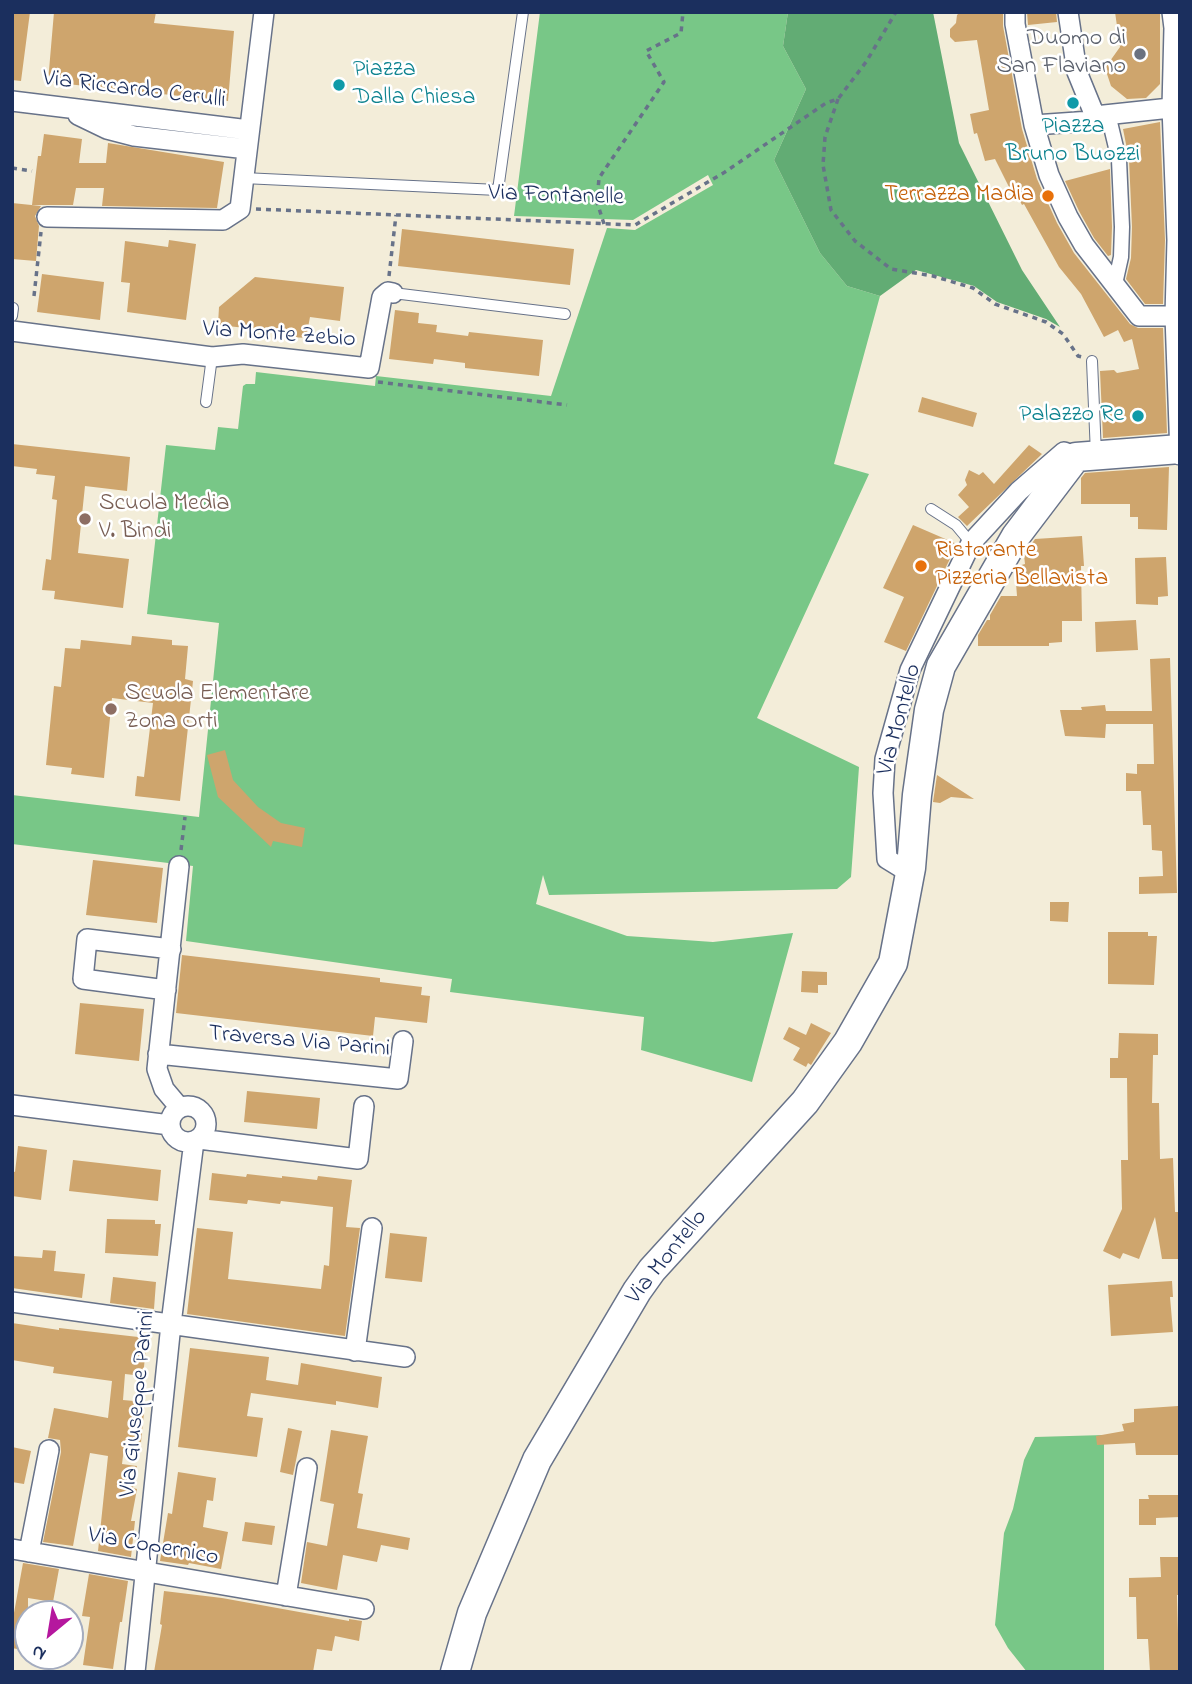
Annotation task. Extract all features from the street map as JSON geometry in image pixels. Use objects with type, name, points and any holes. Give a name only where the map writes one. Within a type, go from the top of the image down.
[{"type":"main road","name":"Via Montello","points":[[455,1672],[472,1613],[537,1460],[637,1292],[652,1270],[805,1102],[848,1042],[893,963],[911,868],[917,795],[929,710],[941,666],[1016,536],[1086,455],[1180,452]]},
{"type":"street","points":[[45,221],[223,219],[249,209],[243,178],[264,12]]},
{"type":"street","points":[[1015,12],[1034,125],[1049,174],[1084,245],[1139,316],[1175,316]]},
{"type":"street","points":[[1068,12],[1077,72],[1102,115],[1119,160],[1122,227],[1121,257],[1115,284]]},
{"type":"street","points":[[1175,23],[1178,240],[1175,316],[1180,452]]},
{"type":"street","name":"Via Riccardo Cerulli","points":[[12,101],[65,108],[107,129],[134,136],[248,140]]},
{"type":"street","points":[[1034,125],[1091,121],[1102,115],[1176,107]]},
{"type":"street","name":"Via Monte Zebio","points":[[12,331],[212,357],[243,354],[369,368],[382,297],[391,292]]},
{"type":"street","name":"Via Montello","points":[[911,868],[900,867],[887,859],[883,793],[885,759],[910,670],[971,542],[1019,491],[1064,452],[1086,455]]},
{"type":"street","points":[[179,866],[157,1069],[160,1081],[169,1096],[178,1139],[358,1159],[364,1105]]},
{"type":"street","points":[[166,990],[83,979],[87,939],[170,949]]},
{"type":"street","name":"Traversa Via Parini","points":[[158,1054],[398,1079],[403,1041]]},
{"type":"street","points":[[12,1105],[175,1116],[192,1107],[202,1113],[206,1124],[203,1135],[197,1140]]},
{"type":"street","name":"Via Giuseppe Parini","points":[[135,1672],[171,1324],[197,1140]]},
{"type":"street","points":[[355,1350],[372,1228]]},
{"type":"street","points":[[12,1302],[405,1357]]},
{"type":"street","points":[[20,1550],[49,1450]]},
{"type":"street","points":[[286,1596],[307,1468]]},
{"type":"street","name":"Via Copernico","points":[[20,1550],[364,1609]]},
{"type":"lane","points":[[243,178],[498,190],[507,110],[523,12]]},
{"type":"lane","points":[[391,292],[565,314]]},
{"type":"lane","points":[[206,402],[212,357]]},
{"type":"lane","points":[[1086,455],[1092,361]]},
{"type":"lane","points":[[931,509],[956,525],[971,542]]},
{"type":"path","points":[[604,224],[597,202],[599,178],[664,82],[646,51],[681,33],[683,12]]},
{"type":"path","name":"Via Fontanelle","points":[[249,209],[635,225],[725,172],[826,103],[838,99],[866,62],[896,12]]},
{"type":"path","points":[[838,99],[825,138],[823,165],[831,210],[855,241],[891,269],[933,276],[972,288],[995,304],[1046,322],[1063,334],[1078,356],[1092,361]]},
{"type":"path","points":[[12,168],[32,171]]},
{"type":"path","points":[[391,292],[396,215]]},
{"type":"path","points":[[34,296],[45,221]]},
{"type":"path","points":[[376,381],[567,405]]},
{"type":"path","points":[[179,866],[185,817]]},
{"type":"green space","points":[[540,12],[788,12],[783,46],[806,89],[774,160],[820,253],[847,286],[880,296],[834,464],[869,474],[757,718],[859,767],[851,877],[837,889],[549,895],[543,875],[536,904],[627,936],[713,942],[793,933],[752,1082],[641,1050],[644,1017],[450,992],[452,979],[186,941],[193,866],[12,844],[12,795],[199,817],[219,623],[147,614],[166,445],[215,450],[218,427],[238,429],[243,386],[255,384],[256,372],[375,386],[376,376],[551,396],[607,228],[635,230],[713,185],[708,175],[633,220],[514,216]]},
{"type":"green space","points":[[788,12],[933,12],[959,143],[1022,270],[1060,327],[1046,319],[997,302],[974,286],[916,270],[880,296],[847,286],[820,253],[774,160],[806,89],[783,46]]},
{"type":"green space","points":[[1104,1435],[1104,1672],[1027,1672],[1008,1648],[995,1625],[1004,1533],[1013,1509],[1024,1460],[1035,1437]]},
{"type":"building","points":[[12,12],[30,12],[21,81],[12,80]]},
{"type":"building","points":[[54,12],[156,12],[154,23],[234,31],[228,101],[48,82]]},
{"type":"building","points":[[960,12],[1003,12],[1003,26],[1022,129],[1037,179],[1057,223],[1074,253],[1130,324],[1138,328],[1163,328],[1167,433],[1103,438],[1100,371],[1114,370],[1117,373],[1139,369],[1132,339],[1124,342],[1118,330],[1104,337],[1081,294],[1059,267],[1024,204],[1022,205],[1016,193],[1013,195],[995,159],[985,161],[977,133],[974,134],[970,114],[989,110],[977,40],[955,42],[950,37],[950,29],[956,23]]},
{"type":"building","points":[[1027,12],[1056,12],[1057,22],[1028,25]]},
{"type":"building","name":"Duomo di San Flaviano","points":[[1115,12],[1160,12],[1160,84],[1146,98],[1127,99],[1111,86],[1105,68],[1120,47]]},
{"type":"building","points":[[1160,122],[1165,240],[1163,304],[1145,304],[1126,279],[1131,258],[1132,227],[1129,159],[1123,129]]},
{"type":"building","points":[[44,134],[82,139],[79,163],[106,163],[108,143],[224,162],[217,208],[102,206],[104,188],[76,188],[73,205],[32,205],[38,156],[41,156]]},
{"type":"building","points":[[1110,169],[1112,227],[1111,255],[1108,256],[1094,238],[1065,181]]},
{"type":"building","points":[[12,203],[41,206],[35,216],[39,226],[36,261],[12,259]]},
{"type":"building","points":[[402,229],[574,249],[570,285],[398,266]]},
{"type":"building","points":[[169,240],[196,244],[186,320],[127,312],[130,283],[121,282],[125,241],[168,247]]},
{"type":"building","points":[[42,274],[104,282],[100,320],[37,312]]},
{"type":"building","points":[[255,277],[344,287],[340,321],[310,317],[306,338],[292,337],[292,333],[218,325],[219,307]]},
{"type":"building","points":[[395,310],[419,313],[418,323],[437,325],[436,332],[468,336],[469,332],[543,340],[539,376],[465,368],[465,363],[434,359],[433,364],[389,359]]},
{"type":"building","points":[[922,397],[977,413],[973,427],[918,412]]},
{"type":"building","points":[[12,444],[130,457],[127,491],[85,486],[78,553],[129,559],[123,608],[54,599],[55,591],[42,590],[46,559],[51,560],[57,500],[52,499],[55,476],[36,474],[37,469],[12,466]]},
{"type":"building","points":[[1029,445],[1042,454],[967,526],[958,517],[969,507],[958,495],[967,485],[965,480],[969,470],[979,475],[983,472],[994,484]]},
{"type":"building","points":[[1169,467],[1167,530],[1138,529],[1138,517],[1130,517],[1130,504],[1081,504],[1081,478],[1085,473]]},
{"type":"building","name":"Ristorante Pizzeria Bellavista","points":[[913,525],[957,544],[906,651],[884,642],[904,597],[883,588]]},
{"type":"building","points":[[1082,536],[1082,621],[1062,621],[1062,642],[1049,643],[1049,646],[978,646],[978,635],[987,620],[990,620],[1001,596],[1017,596],[1015,570],[1024,572],[1018,566],[1025,564],[1024,555],[1035,539]]},
{"type":"building","points":[[1166,557],[1168,596],[1158,597],[1158,605],[1136,604],[1135,558]]},
{"type":"building","points":[[1136,620],[1138,650],[1096,652],[1095,622]]},
{"type":"building","points":[[132,636],[172,640],[172,645],[188,646],[185,679],[193,681],[180,801],[135,796],[137,776],[144,777],[153,703],[112,698],[104,778],[71,774],[72,768],[46,765],[54,686],[61,687],[65,648],[80,649],[81,640],[131,645]]},
{"type":"building","points":[[1170,658],[1177,893],[1139,894],[1139,877],[1163,876],[1162,851],[1152,850],[1151,825],[1143,825],[1141,791],[1126,791],[1126,773],[1137,774],[1137,764],[1154,764],[1153,724],[1106,724],[1105,738],[1065,736],[1060,710],[1082,710],[1081,707],[1105,705],[1106,711],[1152,711],[1150,659]]},
{"type":"building","points":[[225,750],[233,780],[258,807],[281,823],[305,828],[302,847],[273,841],[271,847],[218,797],[207,755]]},
{"type":"building","points":[[937,775],[974,799],[951,797],[940,803],[933,802]]},
{"type":"building","points":[[93,860],[163,868],[157,923],[86,915]]},
{"type":"building","points":[[1050,902],[1069,902],[1068,922],[1050,921]]},
{"type":"building","points":[[1108,932],[1148,932],[1148,936],[1157,936],[1154,985],[1108,984]]},
{"type":"building","points":[[182,955],[380,978],[380,982],[422,987],[421,995],[430,996],[427,1023],[375,1017],[373,1036],[176,1013]]},
{"type":"building","points":[[802,971],[827,972],[827,985],[818,985],[818,993],[801,992]]},
{"type":"building","points":[[80,1003],[144,1009],[139,1061],[75,1054]]},
{"type":"building","points":[[811,1023],[831,1033],[811,1065],[808,1063],[806,1067],[793,1060],[800,1048],[783,1039],[789,1027],[806,1035]]},
{"type":"building","points":[[1119,1033],[1158,1034],[1158,1055],[1153,1055],[1152,1103],[1159,1103],[1160,1159],[1173,1158],[1175,1212],[1180,1212],[1180,1259],[1162,1259],[1155,1217],[1139,1259],[1123,1253],[1120,1259],[1103,1251],[1122,1209],[1121,1160],[1128,1160],[1127,1078],[1110,1078],[1110,1058],[1118,1058]]},
{"type":"building","points":[[247,1091],[320,1098],[317,1129],[244,1122]]},
{"type":"building","points":[[18,1146],[47,1150],[41,1200],[12,1196],[12,1171],[15,1172]]},
{"type":"building","points":[[73,1160],[161,1170],[158,1201],[69,1191]]},
{"type":"building","points":[[212,1173],[317,1180],[318,1176],[352,1180],[346,1227],[360,1228],[345,1336],[187,1314],[197,1228],[233,1232],[228,1279],[321,1289],[324,1265],[329,1266],[333,1207],[281,1201],[280,1204],[248,1200],[247,1204],[209,1200]]},
{"type":"building","points":[[107,1219],[155,1220],[155,1224],[161,1224],[158,1256],[105,1253]]},
{"type":"building","points":[[390,1233],[427,1237],[422,1282],[385,1278]]},
{"type":"building","points":[[43,1250],[56,1251],[54,1271],[85,1274],[82,1298],[12,1288],[12,1256],[42,1258]]},
{"type":"building","points":[[113,1277],[156,1282],[154,1309],[110,1303]]},
{"type":"building","points":[[1172,1281],[1173,1297],[1170,1297],[1173,1332],[1111,1336],[1108,1285]]},
{"type":"building","points":[[12,1323],[147,1338],[143,1376],[125,1374],[123,1400],[145,1402],[141,1442],[125,1440],[122,1464],[137,1466],[133,1488],[137,1489],[131,1521],[135,1521],[131,1557],[98,1551],[108,1456],[90,1453],[73,1546],[43,1542],[61,1452],[60,1440],[48,1438],[54,1408],[108,1418],[112,1381],[53,1373],[54,1367],[12,1360]]},
{"type":"building","points":[[190,1348],[269,1357],[266,1380],[298,1385],[301,1363],[382,1377],[378,1408],[251,1393],[247,1416],[263,1418],[257,1457],[178,1447]]},
{"type":"building","points":[[1178,1406],[1179,1455],[1136,1455],[1135,1443],[1097,1445],[1096,1436],[1124,1431],[1122,1424],[1134,1422],[1134,1409]]},
{"type":"building","points":[[288,1428],[302,1431],[293,1475],[280,1472]]},
{"type":"building","points":[[331,1430],[368,1436],[358,1493],[363,1494],[357,1528],[410,1538],[408,1550],[381,1545],[377,1562],[343,1555],[337,1590],[301,1583],[307,1542],[327,1546],[334,1504],[320,1501]]},
{"type":"building","points":[[12,1447],[31,1451],[24,1484],[12,1482]]},
{"type":"building","points":[[178,1472],[216,1478],[213,1501],[207,1500],[203,1527],[228,1532],[221,1569],[160,1561],[168,1513],[172,1514]]},
{"type":"building","points":[[1148,1495],[1180,1495],[1180,1517],[1156,1518],[1156,1525],[1139,1525],[1139,1499],[1149,1499]]},
{"type":"building","points":[[245,1522],[275,1526],[272,1545],[242,1541]]},
{"type":"building","points":[[1160,1557],[1180,1557],[1180,1595],[1177,1595],[1179,1672],[1150,1672],[1148,1639],[1137,1639],[1136,1597],[1129,1597],[1129,1578],[1161,1577]]},
{"type":"building","points":[[23,1563],[59,1569],[53,1600],[16,1600]]},
{"type":"building","points":[[89,1574],[128,1581],[113,1669],[84,1665],[90,1617],[84,1616]]},
{"type":"building","points":[[164,1591],[362,1621],[359,1641],[335,1636],[332,1651],[317,1649],[313,1672],[154,1672],[162,1625]]},
{"type":"building","points":[[14,1613],[14,1648],[12,1648]]},
{"type":"place","name":"Duomo di San Flaviano","points":[[1140,54]]},
{"type":"place","name":"Piazza Dalla Chiesa","points":[[339,85]]},
{"type":"place","name":"Piazza Bruno Buozzi","points":[[1073,103]]},
{"type":"place","name":"Terrazza Madia","points":[[1048,196]]},
{"type":"place","name":"Palazzo Re","points":[[1138,416]]},
{"type":"place","name":"Scuola Media V. Bindi","points":[[85,519]]},
{"type":"place","name":"Ristorante Pizzeria Bellavista","points":[[921,566]]},
{"type":"place","name":"Scuola Elementare Zona Orti","points":[[111,709]]}]
